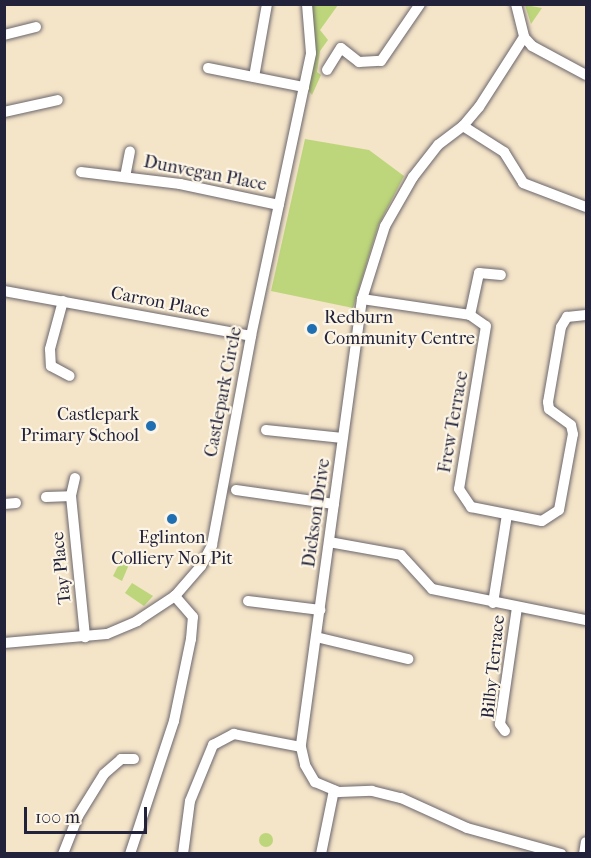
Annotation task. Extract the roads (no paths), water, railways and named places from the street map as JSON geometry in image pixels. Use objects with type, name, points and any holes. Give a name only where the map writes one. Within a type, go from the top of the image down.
[{"type":"street","points":[[254,77],[267,4]]},
{"type":"street","name":"Castlepark Circle","points":[[4,643],[107,634],[137,621],[175,596],[201,566],[212,544],[251,336],[311,53],[307,4]]},
{"type":"street","points":[[327,70],[341,48],[359,62],[381,61],[420,4]]},
{"type":"street","points":[[516,4],[524,37],[532,46],[586,75]]},
{"type":"street","points":[[4,35],[36,27]]},
{"type":"street","name":"Dickson Drive","points":[[334,790],[315,782],[304,765],[301,747],[362,298],[385,226],[413,177],[438,145],[463,126],[524,37]]},
{"type":"street","points":[[208,68],[304,87]]},
{"type":"street","points":[[4,112],[58,100]]},
{"type":"street","points":[[463,126],[504,152],[523,183],[586,207]]},
{"type":"street","name":"Dunvegan Place","points":[[125,177],[130,151]]},
{"type":"street","name":"Dunvegan Place","points":[[81,172],[180,184],[279,206]]},
{"type":"street","points":[[362,298],[470,315],[479,273],[501,275]]},
{"type":"street","name":"Carron Place","points":[[4,291],[251,336]]},
{"type":"street","points":[[63,302],[50,349],[51,366],[70,376]]},
{"type":"street","name":"Frew Terrace","points":[[470,315],[486,326],[459,489],[471,507],[542,520],[559,510],[573,434],[571,425],[549,409],[548,402],[561,327],[567,317],[586,315]]},
{"type":"street","points":[[266,430],[343,438]]},
{"type":"street","name":"Tay Place","points":[[75,478],[71,496],[85,637]]},
{"type":"street","points":[[236,490],[334,504]]},
{"type":"street","points":[[46,497],[71,496]]},
{"type":"street","points":[[4,504],[16,503]]},
{"type":"street","points":[[493,603],[507,515]]},
{"type":"street","name":"Bilby Terrace","points":[[329,542],[401,555],[432,589],[586,620]]},
{"type":"street","points":[[130,854],[174,722],[191,639],[193,617],[175,596]]},
{"type":"street","points":[[248,601],[320,610]]},
{"type":"street","name":"Bilby Terrace","points":[[505,731],[500,724],[517,607]]},
{"type":"street","points":[[316,637],[408,659]]},
{"type":"street","points":[[183,854],[190,801],[213,745],[234,734],[301,747]]},
{"type":"street","points":[[63,854],[78,816],[104,774],[121,759],[134,759]]},
{"type":"street","points":[[321,854],[334,790],[372,791],[402,798],[467,828],[561,854]]},
{"type":"street","points":[[584,854],[586,842]]},
{"type":"place","name":"Redburn Community Centre","points":[[312,329]]},
{"type":"place","name":"Castlepark Primary School","points":[[151,426]]},
{"type":"place","name":"Eglinton Colliery No1 Pit","points":[[172,519]]}]
